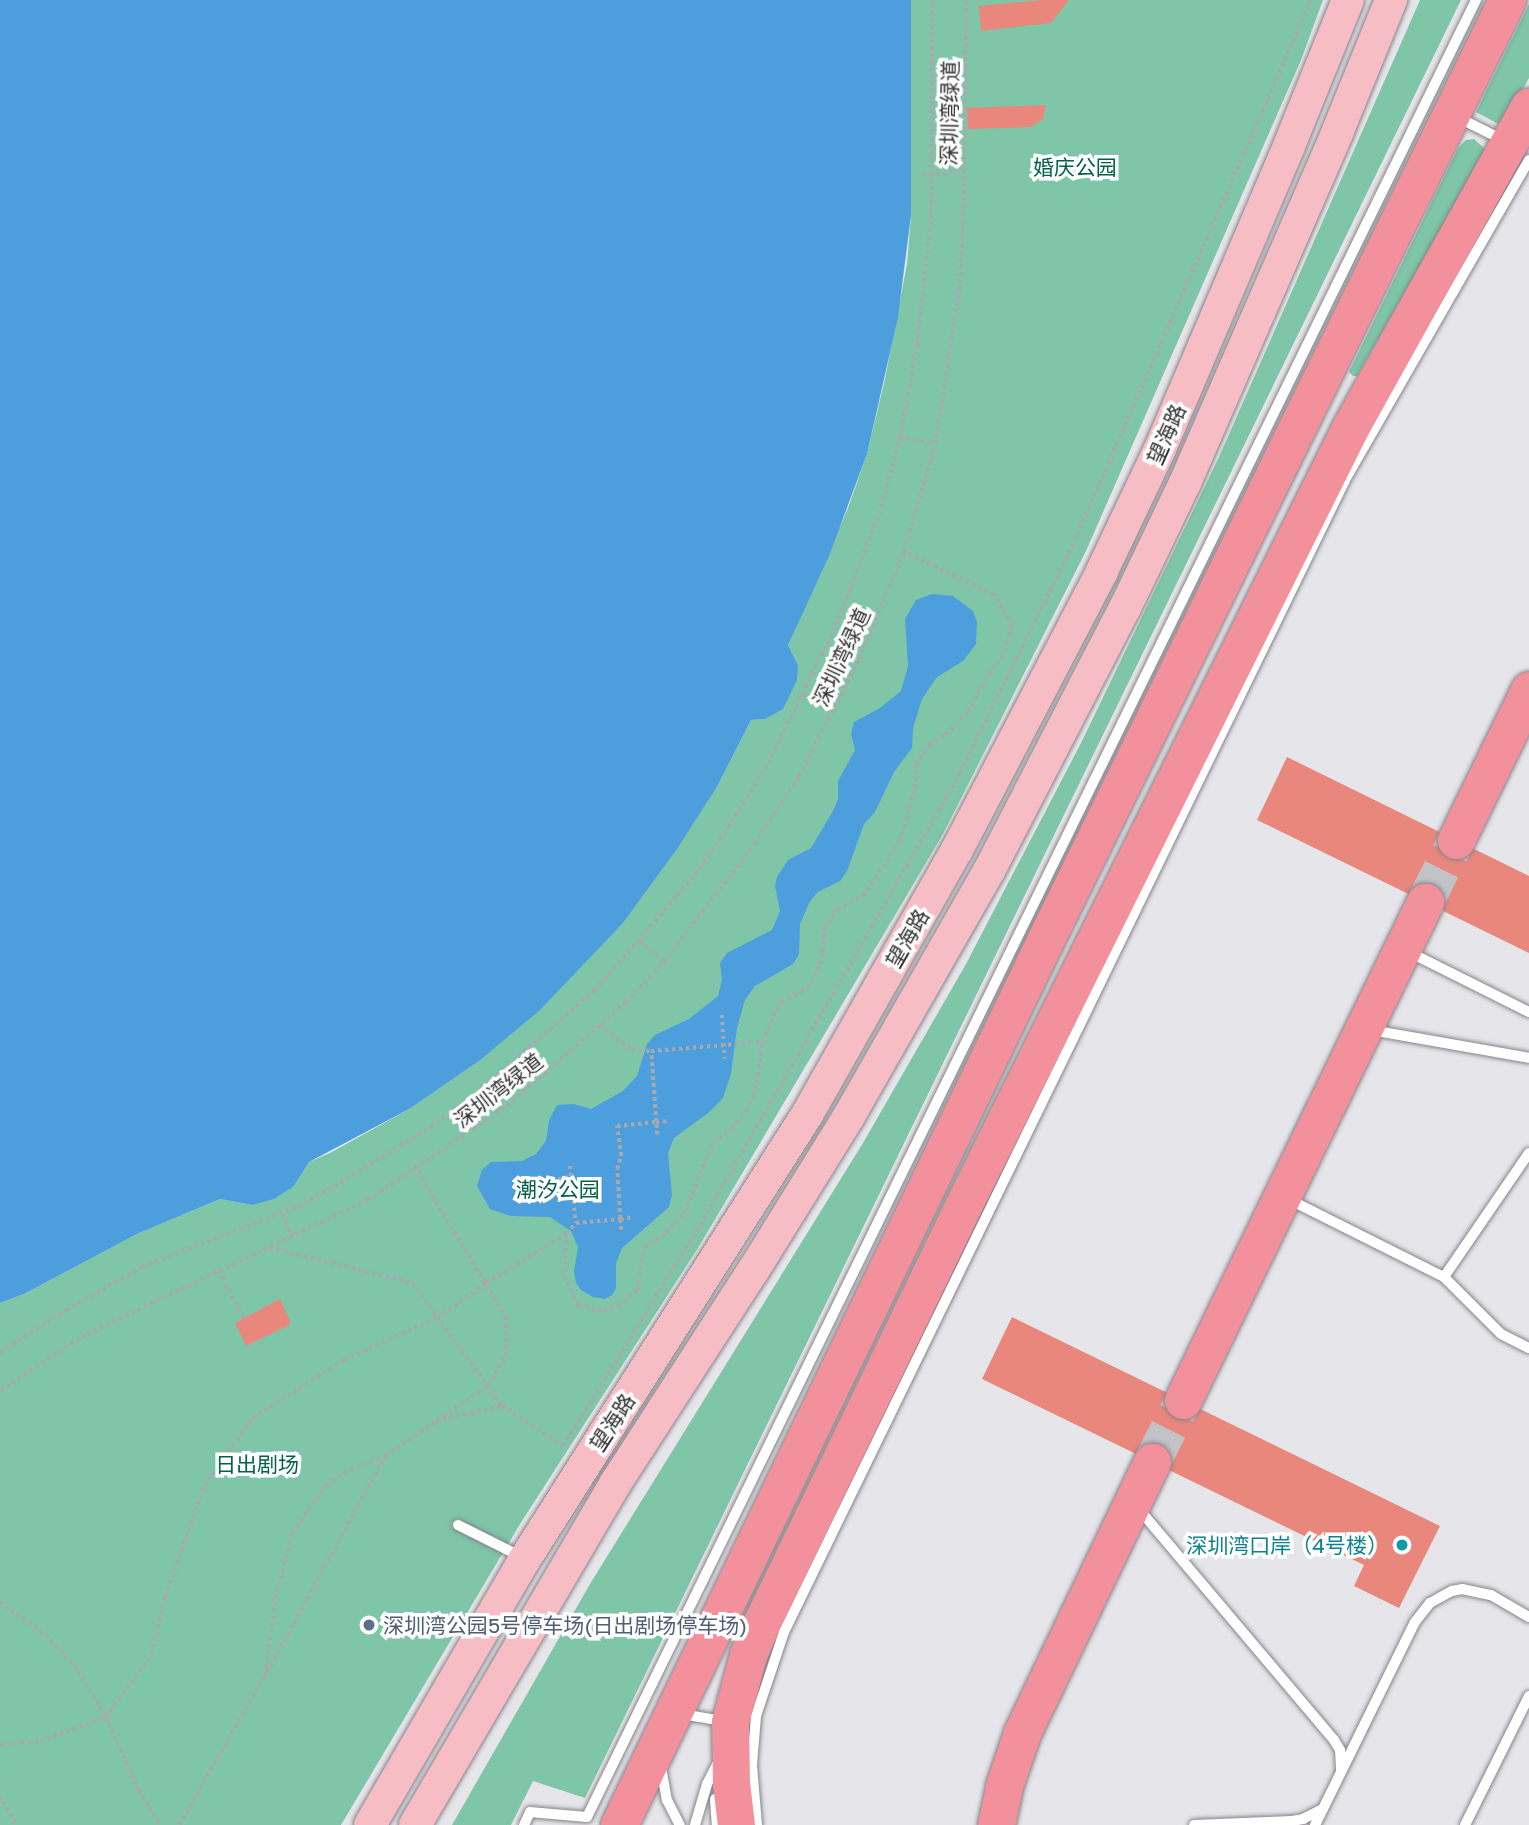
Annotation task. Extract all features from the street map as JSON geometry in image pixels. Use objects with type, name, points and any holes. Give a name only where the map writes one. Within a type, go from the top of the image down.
[{"type":"highway","points":[[620,1825],[1044,943],[1507,0]]},
{"type":"highway","points":[[736,1825],[724,1747],[748,1655],[761,1624],[963,1206],[1350,428],[1457,259],[1519,152],[1529,107]]},
{"type":"highway","points":[[1457,840],[1526,705]]},
{"type":"highway","points":[[1182,1400],[1425,902]]},
{"type":"highway","points":[[996,1825],[1004,1786],[1022,1733],[1152,1462]]},
{"type":"main road","name":"望海路","points":[[370,1825],[525,1559],[575,1453],[722,1252],[808,1113],[957,850],[1048,678],[1159,451],[1348,0]]},
{"type":"main road","name":"望海路","points":[[415,1825],[615,1484],[754,1271],[849,1116],[990,869],[1125,608],[1185,483],[1337,133],[1391,0]]},
{"type":"lane","points":[[524,1825],[530,1812],[587,1817],[1476,0]]},
{"type":"lane","points":[[1450,115],[1471,122],[1519,152]]},
{"type":"lane","points":[[757,1825],[752,1765],[756,1716],[784,1632],[1345,480],[1457,259]]},
{"type":"lane","points":[[1402,949],[1529,1012]]},
{"type":"lane","points":[[1364,1028],[1529,1058]]},
{"type":"lane","points":[[1444,1277],[1529,1153]]},
{"type":"lane","points":[[1282,1196],[1444,1277],[1500,1334],[1529,1348]]},
{"type":"lane","points":[[1133,1502],[1334,1740],[1342,1760],[1340,1774]]},
{"type":"lane","points":[[458,1525],[525,1559]]},
{"type":"lane","points":[[1315,1825],[1415,1622],[1430,1603],[1452,1591],[1462,1589],[1492,1595],[1529,1617]]},
{"type":"lane","points":[[1465,1825],[1529,1696]]},
{"type":"lane","points":[[675,1714],[724,1747]]},
{"type":"lane","points":[[695,1825],[724,1747]]},
{"type":"lane","points":[[717,1825],[724,1747]]},
{"type":"lane","points":[[657,1749],[667,1800],[680,1825]]},
{"type":"lane","points":[[1194,1825],[1303,1819],[1323,1808]]},
{"type":"path","points":[[0,1352],[66,1310],[142,1267],[207,1240],[282,1215],[431,1127],[481,1089],[595,990],[640,941],[728,828],[765,769],[803,695],[861,563],[879,514],[900,437],[918,331],[931,218],[932,0]]},
{"type":"path","name":"深圳湾绿道","points":[[0,1391],[87,1334],[368,1200],[417,1170],[507,1106],[600,1025],[664,962],[754,845],[799,776],[875,624],[904,552],[935,444],[957,302],[964,171],[966,0]]},
{"type":"path","points":[[270,1248],[413,1283],[502,1406],[575,1453],[700,1225],[960,773],[1077,535],[1311,0]]},
{"type":"path","points":[[922,175],[964,171]]},
{"type":"path","points":[[900,437],[935,444]]},
{"type":"path","points":[[566,1234],[565,1276],[579,1305],[603,1311],[618,1306],[637,1290],[644,1248],[666,1233],[684,1213],[713,1142],[732,1128],[746,1111],[756,1090],[762,1042],[781,1002],[801,992],[815,978],[823,952],[824,929],[837,909],[863,896],[900,841],[915,789],[916,765],[929,745],[945,736],[968,712],[988,674],[1001,658],[1012,626],[994,595],[904,552]]},
{"type":"path","points":[[803,695],[834,710]]},
{"type":"path","points":[[640,941],[664,962]]},
{"type":"path","points":[[722,1015],[725,1059]]},
{"type":"path","points":[[600,1025],[632,1050],[652,1051],[762,1042]]},
{"type":"path","points":[[652,1051],[657,1135]]},
{"type":"path","points":[[621,1230],[617,1169],[621,1156],[617,1126],[670,1121]]},
{"type":"path","points":[[570,1166],[576,1223]]},
{"type":"path","points":[[265,1675],[275,1599],[292,1533],[326,1485],[350,1470],[385,1456],[488,1386],[506,1356],[506,1319],[417,1170]]},
{"type":"path","points":[[558,1179],[571,1177]]},
{"type":"path","points":[[282,1215],[293,1237]]},
{"type":"path","points":[[0,1744],[40,1741],[106,1717],[151,1655],[165,1597],[204,1486],[252,1418],[344,1360],[437,1318],[485,1283],[566,1234],[576,1223],[632,1217]]},
{"type":"path","points":[[219,1271],[244,1318]]},
{"type":"path","points":[[434,1421],[502,1406]]},
{"type":"path","points":[[179,1825],[385,1456]]},
{"type":"path","points":[[0,1602],[46,1635],[79,1671],[106,1717],[139,1790],[160,1825]]},
{"type":"path","points":[[0,1796],[17,1825]]},
{"type":"green space","points":[[911,0],[1323,0],[1301,60],[1086,551],[943,834],[698,1248],[520,1524],[341,1825],[0,1825],[0,1303],[24,1294],[137,1234],[220,1199],[252,1205],[294,1186],[309,1162],[411,1108],[479,1061],[718,785],[751,720],[765,719],[798,665],[788,645],[848,508],[867,454],[885,379],[907,264],[911,215]]},
{"type":"green space","points":[[1420,0],[1461,0],[585,1798],[533,1781],[511,1825],[452,1825],[590,1584],[863,1143],[966,964],[1081,743],[1219,457]]},
{"type":"green space","points":[[1529,4],[1529,78],[1502,126],[1476,112]]},
{"type":"green space","points":[[1474,139],[1486,150],[1357,376],[1353,376],[1349,372],[1458,148],[1466,140]]},
{"type":"water","points":[[0,0],[911,0],[911,215],[898,317],[867,454],[829,556],[788,645],[798,665],[797,680],[783,709],[765,719],[751,720],[718,785],[677,849],[622,924],[540,1010],[479,1061],[411,1108],[309,1162],[294,1186],[274,1199],[252,1205],[220,1199],[137,1234],[24,1294],[0,1303]]},
{"type":"water","name":"潮汐公园","points":[[932,594],[953,596],[973,611],[977,622],[976,644],[963,661],[937,677],[922,699],[913,728],[912,748],[894,772],[875,812],[864,824],[847,871],[840,881],[818,892],[810,901],[800,924],[799,954],[793,964],[755,986],[745,1000],[737,1028],[731,1074],[723,1098],[708,1113],[674,1138],[668,1153],[672,1195],[669,1207],[622,1248],[616,1263],[616,1288],[612,1295],[605,1299],[593,1297],[581,1290],[576,1283],[574,1271],[578,1247],[571,1231],[550,1217],[511,1216],[490,1209],[477,1186],[482,1170],[491,1162],[522,1161],[536,1154],[546,1141],[549,1120],[557,1105],[574,1104],[591,1109],[623,1091],[637,1076],[647,1044],[655,1035],[689,1019],[718,996],[722,979],[720,963],[727,953],[772,930],[780,911],[775,886],[777,877],[788,860],[811,848],[833,811],[838,799],[838,781],[855,750],[851,734],[854,722],[880,708],[901,691],[908,666],[905,619],[916,600]]},
{"type":"building","points":[[1069,0],[1051,23],[981,31],[979,6]]},
{"type":"building","points":[[1046,105],[1043,119],[1031,127],[968,129],[967,108]]},
{"type":"building","points":[[1287,757],[1529,876],[1529,953],[1257,820]]},
{"type":"building","points":[[280,1299],[291,1324],[246,1346],[235,1323]]},
{"type":"building","points":[[1012,1317],[1440,1526],[1399,1608],[1354,1586],[1364,1565],[982,1379]]},
{"type":"tunnel","points":[[1425,902],[1456,840]]},
{"type":"tunnel","points":[[1152,1462],[1183,1400]]},
{"type":"place","name":"深圳湾口岸（4号楼）","points":[[1402,1545]]},
{"type":"place","name":"深圳湾公园5号停车场(日出剧场停车场)","points":[[369,1625]]},
{"type":"park label","name":"婚庆公园","points":[[1075,167]]},
{"type":"park label","name":"日出剧场","points":[[257,1464]]}]
